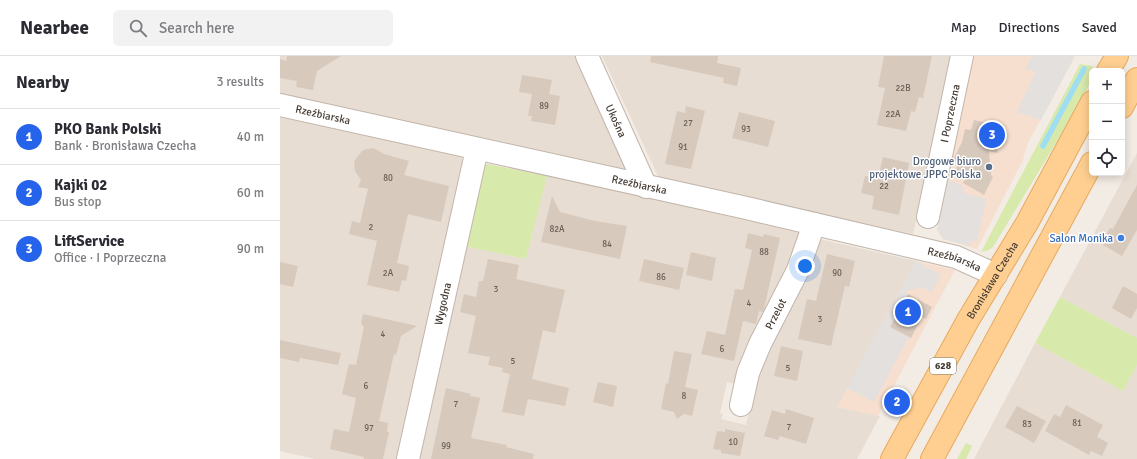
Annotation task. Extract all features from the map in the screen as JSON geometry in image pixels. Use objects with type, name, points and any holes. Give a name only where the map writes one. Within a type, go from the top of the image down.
[{"type":"main road","points":[[1110,68],[1116,56]]},
{"type":"main road","points":[[1124,104],[1137,79]]},
{"type":"main road","name":"Bronisława Czecha","points":[[892,459],[955,342],[1027,223],[1091,104]]},
{"type":"main road","points":[[932,459],[1089,169]]},
{"type":"street","name":"Ukośna","points":[[586,56],[646,186]]},
{"type":"street","name":"I Poprzeczna","points":[[928,217],[962,56]]},
{"type":"street","name":"Rzeźbiarska","points":[[280,106],[742,207],[956,257],[996,275]]},
{"type":"street","name":"Wygodna","points":[[408,459],[477,149]]},
{"type":"street","name":"Przelot","points":[[741,405],[748,373],[760,344],[798,270],[814,224]]},
{"type":"shaded area","points":[[280,56],[575,56],[633,174],[280,94]]},
{"type":"shaded area","points":[[602,56],[953,56],[913,234],[659,178]]},
{"type":"shaded area","points":[[974,56],[1075,56],[1027,145],[1023,160],[977,249],[943,239],[937,230]]},
{"type":"shaded area","points":[[1032,56],[1075,56],[1041,120],[1017,112],[1036,71],[1025,69]]},
{"type":"shaded area","points":[[280,117],[460,156],[465,163],[400,459],[315,459],[280,451]]},
{"type":"shaded area","points":[[1137,153],[1137,338],[1060,297]]},
{"type":"shaded area","points":[[547,176],[800,232],[794,254],[738,385],[727,382],[720,413],[723,414],[721,419],[746,425],[762,360],[815,238],[916,261],[838,407],[880,416],[857,459],[417,459],[464,246],[526,259]]},
{"type":"shaded area","points":[[948,180],[962,185],[964,193],[986,199],[977,242],[970,241],[970,246],[943,239],[937,230]]},
{"type":"shaded area","points":[[916,261],[955,270],[878,416],[837,407]]},
{"type":"shaded area","points":[[916,261],[941,275],[932,292],[921,287],[906,291],[908,294],[890,327],[911,338],[907,340],[874,402],[847,388]]},
{"type":"shaded area","points":[[1035,343],[1123,391],[1137,365],[1137,459],[974,459]]},
{"type":"green space","points":[[1080,64],[1092,66],[1093,68],[1089,68],[1089,85],[1070,120],[993,247],[989,250],[981,252]]},
{"type":"green space","points":[[487,164],[547,176],[526,259],[464,246],[481,168]]},
{"type":"green space","points":[[1060,297],[1137,338],[1137,365],[1123,391],[1035,343]]},
{"type":"green space","points":[[966,443],[972,446],[966,459],[957,459]]},
{"type":"building","points":[[287,56],[341,56],[317,71],[313,90],[296,87],[297,81],[280,78],[280,59],[286,61]]},
{"type":"building","points":[[651,56],[718,56],[717,63],[741,68],[737,86],[723,83],[724,78],[650,62]]},
{"type":"building","points":[[884,56],[932,56],[923,98],[919,97],[915,112],[911,111],[906,131],[877,125],[885,88],[878,87]]},
{"type":"building","points":[[522,75],[552,80],[549,94],[560,96],[555,125],[531,121],[532,116],[528,116],[532,94],[519,92]]},
{"type":"building","points":[[686,106],[705,111],[691,169],[665,164],[677,111],[685,113]]},
{"type":"building","points":[[739,112],[775,121],[768,147],[732,138]]},
{"type":"building","points":[[974,120],[1002,126],[997,153],[989,151],[991,175],[993,177],[984,195],[963,183],[966,177],[955,175],[958,162],[953,160],[962,142],[965,129],[971,130]]},
{"type":"building","points":[[373,148],[384,154],[409,161],[404,175],[449,186],[441,222],[408,214],[397,263],[409,266],[406,281],[402,280],[399,292],[367,285],[377,241],[349,234],[352,221],[360,223],[368,189],[358,187],[361,180],[355,171],[354,161],[363,150]]},
{"type":"building","points":[[883,157],[909,163],[899,215],[872,209],[874,196],[861,193],[865,176],[878,178]]},
{"type":"building","points":[[1137,185],[1137,230],[1122,256],[1102,243],[1110,228],[1113,229]]},
{"type":"building","points":[[552,196],[560,212],[595,221],[627,226],[620,259],[541,242]]},
{"type":"building","points":[[748,233],[763,237],[764,234],[780,238],[763,312],[759,311],[756,324],[743,321],[734,361],[701,354],[707,331],[725,335],[735,289],[743,290],[752,250],[745,248]]},
{"type":"building","points":[[691,252],[716,258],[712,281],[686,275]]},
{"type":"building","points":[[827,254],[855,261],[849,287],[845,286],[831,346],[798,339],[807,299],[816,301]]},
{"type":"building","points":[[488,259],[519,265],[516,279],[565,290],[555,333],[543,330],[532,379],[569,388],[565,406],[528,399],[524,416],[502,412],[510,374],[502,372],[503,368],[488,365],[490,357],[468,353],[476,316],[460,312],[464,294],[476,297],[479,281],[483,281]]},
{"type":"building","points":[[644,259],[684,268],[679,290],[639,281]]},
{"type":"building","points":[[280,262],[298,266],[293,287],[280,284]]},
{"type":"building","points":[[1123,286],[1137,294],[1137,308],[1131,319],[1112,308]]},
{"type":"building","points":[[908,294],[932,307],[926,319],[922,317],[911,338],[890,327]]},
{"type":"building","points":[[363,314],[417,326],[401,336],[396,355],[394,354],[379,421],[388,423],[387,432],[389,432],[383,459],[364,459],[364,457],[330,449],[334,429],[349,432],[356,398],[342,394],[349,364],[356,365],[364,327],[361,323]]},
{"type":"building","points":[[280,340],[341,353],[338,365],[300,358],[299,362],[280,358]]},
{"type":"building","points":[[781,346],[803,351],[797,381],[774,376]]},
{"type":"building","points":[[674,351],[692,354],[685,387],[698,390],[692,416],[684,414],[677,419],[674,412],[661,409],[666,383],[668,384]]},
{"type":"building","points":[[598,382],[617,386],[613,407],[593,402]]},
{"type":"building","points":[[446,388],[471,394],[470,396],[480,398],[471,438],[507,445],[506,447],[534,454],[533,459],[431,459]]},
{"type":"building","points":[[1066,405],[1103,425],[1097,437],[1108,443],[1102,456],[1091,451],[1089,455],[1045,431],[1054,414],[1060,417]]},
{"type":"building","points":[[1017,406],[1046,421],[1034,443],[1005,427]]},
{"type":"building","points":[[786,409],[814,418],[806,444],[780,436],[778,440],[764,436],[772,410],[785,414]]},
{"type":"building","points":[[725,429],[745,433],[740,456],[721,453],[721,450],[713,449],[717,431],[725,432]]},
{"type":"waterway","points":[[1043,146],[1084,69]]},
{"type":"place","name":"LiftService","points":[[992,135]]},
{"type":"place","name":"Drogowe biuro projektowe JPPC Polska","points":[[989,167]]},
{"type":"place","name":"Salon Monika","points":[[1121,238]]},
{"type":"place","name":"PKO Bank Polski","points":[[908,312]]},
{"type":"place","name":"Kajki 02","points":[[897,402]]}]
